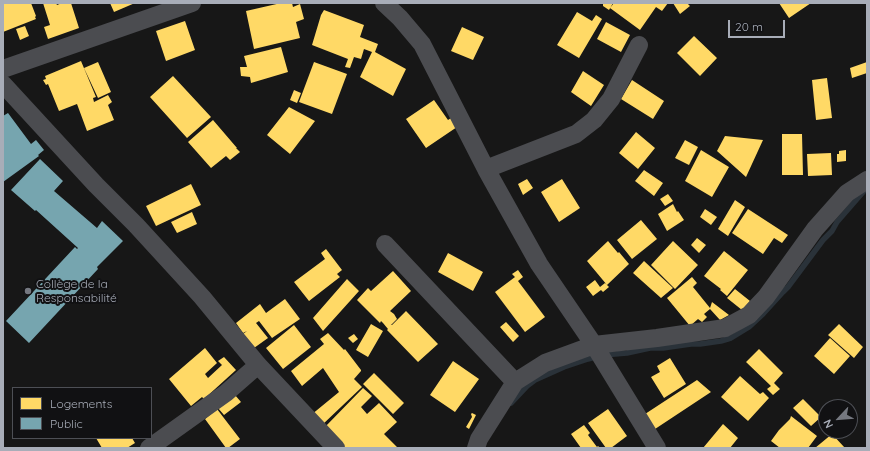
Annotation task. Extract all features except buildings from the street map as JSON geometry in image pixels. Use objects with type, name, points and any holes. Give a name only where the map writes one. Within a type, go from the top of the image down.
[{"type":"street","points":[[3,69],[192,3]]},
{"type":"street","points":[[384,3],[400,18],[422,44],[486,169],[539,264],[594,345],[657,448]]},
{"type":"street","points":[[486,169],[576,134],[594,120],[610,99],[640,45]]},
{"type":"street","points":[[3,84],[202,297],[258,365],[336,448]]},
{"type":"street","points":[[476,448],[479,439],[516,382],[545,363],[594,345],[725,328],[749,315],[766,297],[815,229],[847,192],[867,180]]},
{"type":"street","points":[[385,244],[516,382]]},
{"type":"street","points":[[148,448],[226,393],[258,365]]},
{"type":"waterway","points":[[511,403],[527,386],[535,380],[564,367],[588,359],[603,355],[627,353],[650,348],[700,344],[731,338],[749,327],[788,287],[823,240],[832,231],[837,222],[864,191]]},
{"type":"place","name":"Collège de la Responsabilité","points":[[28,291]]}]
